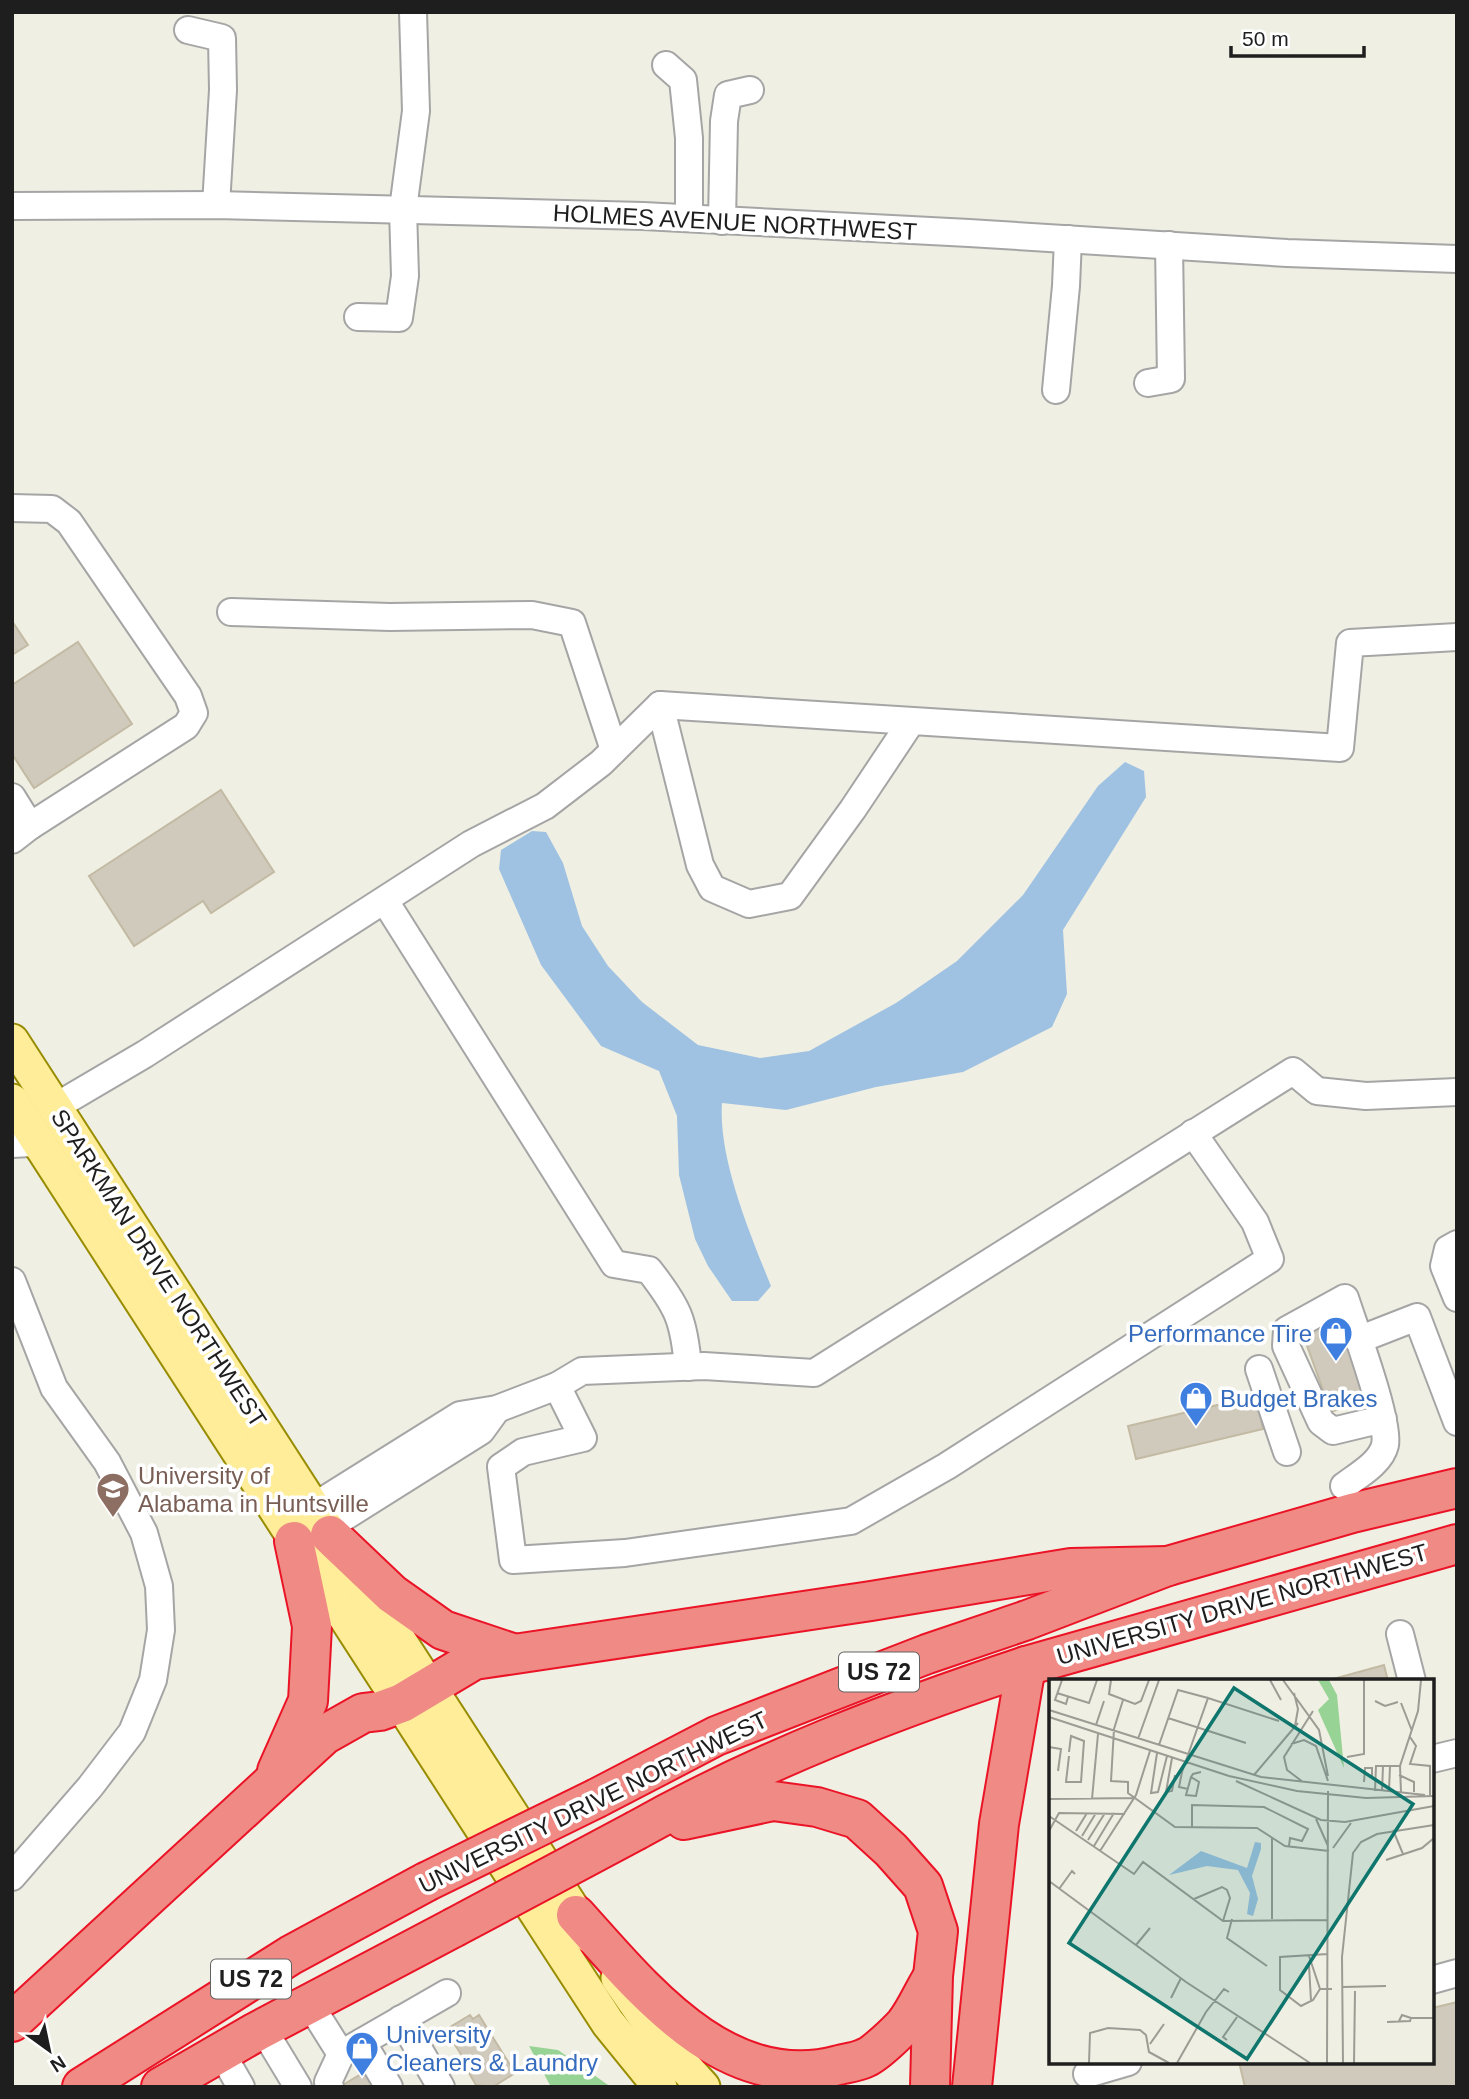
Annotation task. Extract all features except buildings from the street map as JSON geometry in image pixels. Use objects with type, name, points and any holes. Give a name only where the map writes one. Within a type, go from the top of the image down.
[{"type":"highway","name":"UNIVERSITY DRIVE NORTHWEST","points":[[82,2087],[291,1955],[426,1882],[716,1736],[926,1654],[1027,1620],[1168,1566],[1352,1513],[1457,1488]]},
{"type":"highway","points":[[307,1531],[443,1630],[514,1654]]},
{"type":"highway","points":[[270,1785],[308,1700],[312,1626],[307,1531]]},
{"type":"highway","name":"UNIVERSITY DRIVE NORTHWEST","points":[[174,2083],[221,2052],[309,2003],[690,1800],[814,1744],[976,1682],[1026,1666],[1457,1544]]},
{"type":"highway","points":[[12,2022],[324,1735],[363,1713],[380,1711],[416,1694],[474,1660],[871,1601],[1071,1568],[1168,1566]]},
{"type":"highway","points":[[972,2087],[999,1824],[1026,1666]]},
{"type":"highway","points":[[638,1830],[773,1801],[817,1807],[857,1819],[891,1850],[923,1886],[938,1931],[933,1976],[930,2087]]},
{"type":"highway","points":[[576,1915],[647,1993],[693,2032],[736,2057],[776,2070],[821,2070],[867,2058],[905,2024],[933,1976]]},
{"type":"highway","name":"US 72","points":[[117,2087],[258,1993],[275,1979],[291,1955]]},
{"type":"main road","name":"SPARKMAN DRIVE NORTHWEST","points":[[12,1041],[55,1107],[307,1531]]},
{"type":"main road","name":"SPARKMAN DRIVE NORTHWEST","points":[[12,1101],[27,1145],[307,1531],[416,1694],[576,1915],[664,2044],[704,2087]]},
{"type":"main road","name":"SPARKMAN DRIVE NORTHWEST","points":[[416,1694],[608,2023],[660,2087]]},
{"type":"street","points":[[358,317],[398,318],[405,276],[403,209],[416,111],[413,12]]},
{"type":"street","points":[[188,30],[222,38],[223,90],[216,205]]},
{"type":"street","points":[[666,65],[683,80],[689,138],[689,218]]},
{"type":"street","points":[[722,221],[724,121],[728,95],[750,90]]},
{"type":"street","name":"HOLMES AVENUE NORTHWEST","points":[[12,206],[216,205],[689,218],[1287,253],[1457,259]]},
{"type":"street","points":[[1056,390],[1068,239]]},
{"type":"street","points":[[1148,383],[1171,379],[1170,245]]},
{"type":"street","points":[[12,508],[52,509],[69,522],[188,696],[194,713],[186,726],[21,833],[12,797]]},
{"type":"street","points":[[231,612],[390,617],[532,615],[572,623],[614,750]]},
{"type":"street","points":[[55,1107],[145,1054],[471,844],[545,806],[601,763],[660,705],[1340,748],[1350,643],[1457,637]]},
{"type":"street","points":[[660,705],[700,865],[712,888],[749,904],[790,896],[911,722]]},
{"type":"street","points":[[385,901],[614,1264],[649,1270],[670,1297],[685,1331],[688,1367]]},
{"type":"street","points":[[307,1531],[481,1431],[497,1409],[557,1386],[582,1371],[688,1367],[814,1373],[1293,1071],[1318,1091],[1366,1096],[1457,1092]]},
{"type":"street","points":[[557,1386],[583,1438],[523,1452],[502,1467],[513,1560],[625,1553],[851,1521],[947,1466],[1270,1259],[1255,1222],[1193,1133]]},
{"type":"street","points":[[1457,1244],[1448,1250],[1444,1266],[1457,1298]]},
{"type":"street","points":[[12,1281],[54,1388],[107,1462],[144,1533],[159,1586],[161,1630],[153,1680],[132,1732],[90,1787],[13,1874]]},
{"type":"street","points":[[1343,1486],[1373,1464],[1385,1445],[1383,1419],[1345,1298],[1287,1330],[1286,1346],[1321,1422],[1334,1431],[1383,1419]]},
{"type":"street","points":[[1358,1340],[1417,1317],[1456,1415]]},
{"type":"street","points":[[1259,1369],[1287,1452]]},
{"type":"street","points":[[1400,1634],[1411,1679]]},
{"type":"street","points":[[1434,1759],[1457,1753]]},
{"type":"street","points":[[1434,1979],[1457,1973]]},
{"type":"street","points":[[330,2087],[328,2082],[351,2048],[447,1993]]},
{"type":"street","points":[[309,2003],[389,2087]]},
{"type":"street","points":[[401,2019],[441,2087]]},
{"type":"street","points":[[263,2029],[298,2087]]},
{"type":"street","points":[[221,2052],[242,2087]]},
{"type":"street","points":[[1087,2074],[1121,2064]]},
{"type":"green space","points":[[529,2046],[558,2050],[611,2087],[551,2087]]},
{"type":"water","points":[[1125,762],[1144,771],[1146,797],[1063,930],[1067,994],[1052,1027],[963,1072],[876,1087],[786,1110],[722,1103],[722,1125],[730,1171],[745,1220],[771,1286],[758,1301],[732,1301],[708,1266],[695,1239],[679,1175],[677,1116],[659,1071],[601,1046],[541,965],[499,869],[501,850],[532,831],[546,832],[563,863],[582,926],[608,966],[642,1002],[698,1045],[760,1058],[809,1051],[896,1003],[957,961],[1023,895],[1098,786]]},
{"type":"place","name":"Performance Tire","points":[[1336,1363]]},
{"type":"place","name":"Budget Brakes","points":[[1196,1428]]},
{"type":"place","name":"University of Alabama in Huntsville","points":[[113,1519]]},
{"type":"place","name":"University Cleaners & Laundry","points":[[362,2078]]}]
